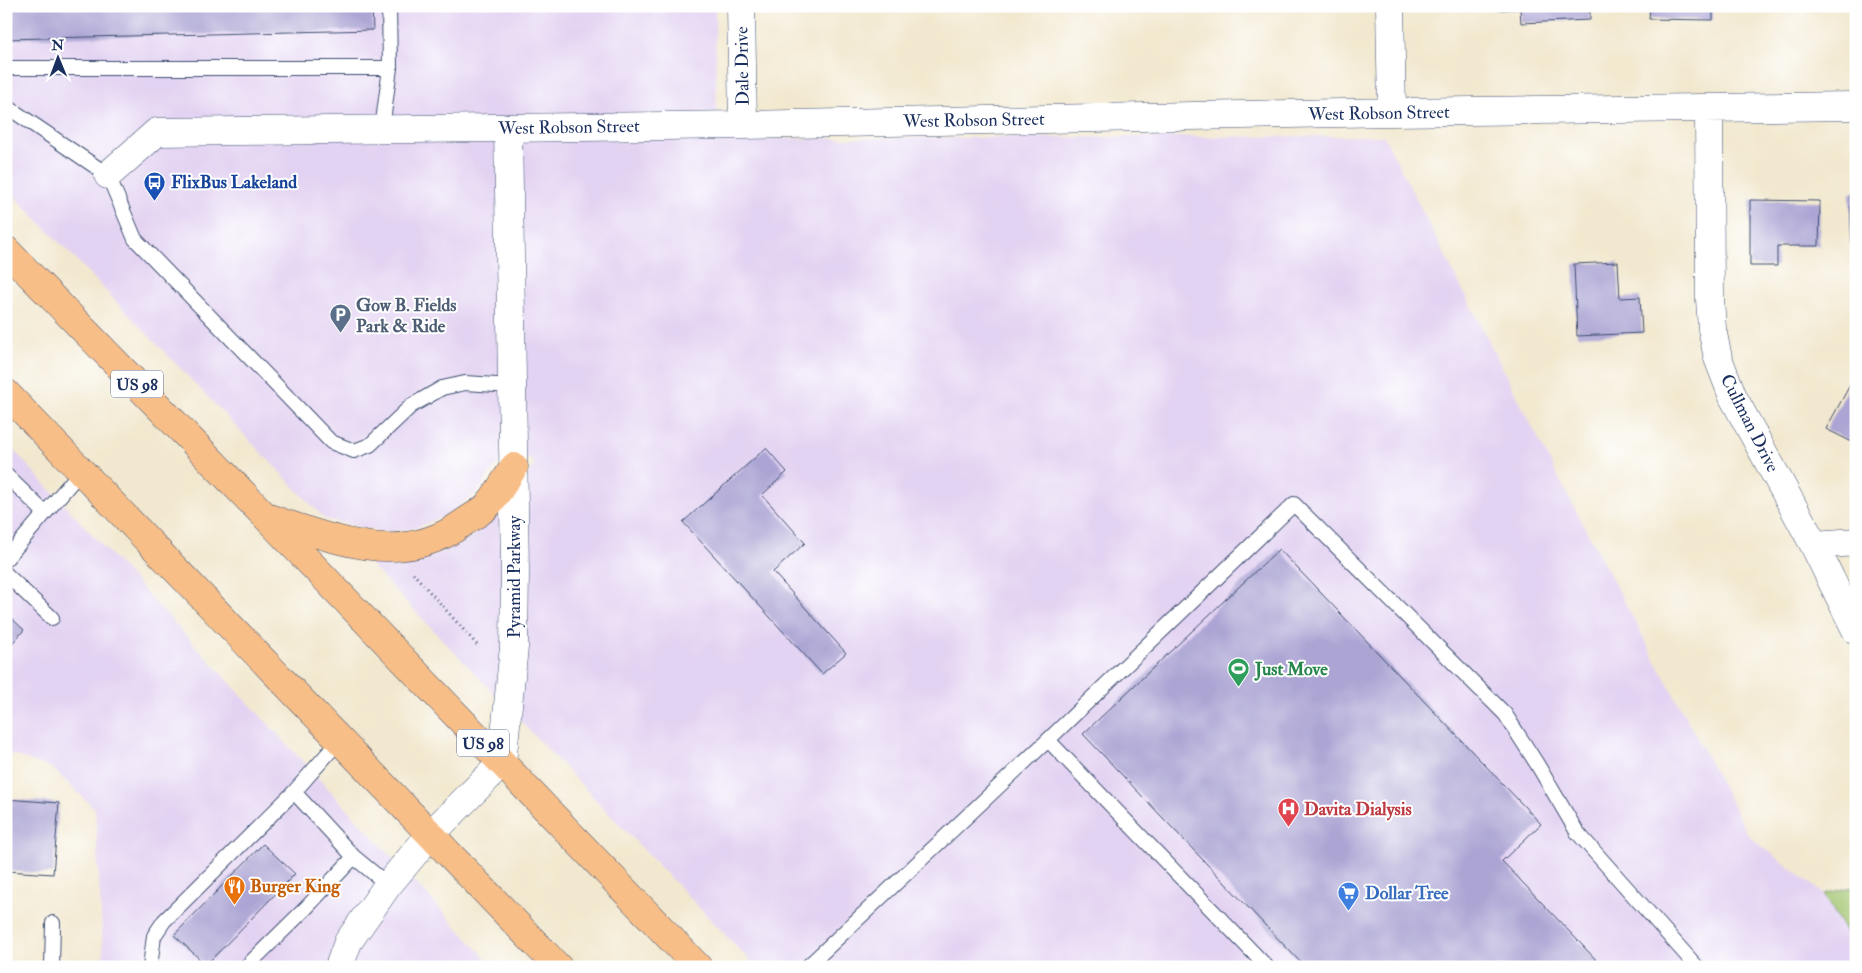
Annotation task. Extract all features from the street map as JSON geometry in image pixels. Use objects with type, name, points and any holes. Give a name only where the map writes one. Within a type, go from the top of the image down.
[{"type":"main road","name":"US 98","points":[[6,250],[267,518],[698,967]]},
{"type":"main road","points":[[6,393],[558,967]]},
{"type":"main road","points":[[267,518],[337,539],[382,548],[416,546],[453,530],[487,506],[514,467]]},
{"type":"street","name":"Dale Drive","points":[[740,6],[744,125]]},
{"type":"street","points":[[1390,6],[1392,112]]},
{"type":"street","name":"West Robson Street","points":[[108,175],[157,132],[744,125],[1392,112],[1856,106]]},
{"type":"street","name":"Cullman Drive","points":[[1709,108],[1710,300],[1712,329],[1718,358],[1733,397],[1814,545],[1856,630]]},
{"type":"street","name":"Pyramid Parkway","points":[[502,762],[514,647],[514,467],[508,128]]},
{"type":"street","points":[[1814,545],[1856,542]]},
{"type":"street","points":[[339,967],[348,942],[388,885],[430,835],[502,762]]},
{"type":"lane","points":[[382,129],[390,68],[389,6]]},
{"type":"lane","points":[[6,68],[390,68]]},
{"type":"lane","points":[[6,106],[108,175],[135,239],[331,442],[354,451],[370,444],[411,406],[442,388],[465,382],[512,386]]},
{"type":"lane","points":[[6,559],[82,471]]},
{"type":"lane","points":[[6,475],[45,513]]},
{"type":"lane","points":[[807,967],[1048,740],[1294,504],[1505,714],[1577,832],[1697,967]]},
{"type":"lane","points":[[6,574],[52,618]]},
{"type":"lane","points":[[1048,740],[1267,967]]},
{"type":"lane","points":[[150,967],[154,936],[164,920],[294,792],[340,741]]},
{"type":"lane","points":[[294,792],[354,857],[388,885]]},
{"type":"lane","points":[[246,967],[354,857]]},
{"type":"lane","points":[[52,967],[53,923]]},
{"type":"path","points":[[408,566],[478,646]]},
{"type":"shaded area","points":[[6,6],[715,6],[717,139],[1384,136],[1559,479],[1749,836],[1824,894],[1856,951],[1856,967],[756,967],[368,562],[382,565],[417,563],[461,544],[499,516],[535,464],[511,444],[477,493],[446,515],[413,529],[382,532],[325,519],[6,187]]},
{"type":"shaded area","points":[[6,442],[494,967],[104,967],[95,809],[52,768],[6,752]]},
{"type":"green space","points":[[1856,886],[1856,951],[1824,894]]},
{"type":"building","points":[[6,6],[372,6],[373,30],[6,39]]},
{"type":"building","points":[[1496,6],[1590,6],[1590,20],[1521,23],[1520,9],[1496,10]]},
{"type":"building","points":[[1650,6],[1713,6],[1713,20],[1649,19]]},
{"type":"building","points":[[1856,192],[1856,260],[1852,260],[1850,193]]},
{"type":"building","points":[[1750,200],[1820,201],[1819,246],[1777,246],[1777,266],[1750,266]]},
{"type":"building","points":[[1618,262],[1620,298],[1640,297],[1642,333],[1577,336],[1574,264]]},
{"type":"building","points":[[1850,385],[1856,388],[1856,444],[1826,429]]},
{"type":"building","points":[[766,448],[787,472],[762,495],[805,543],[773,572],[846,653],[822,674],[683,522]]},
{"type":"building","points":[[1279,549],[1541,824],[1502,861],[1603,967],[1305,967],[1083,734]]},
{"type":"building","points":[[6,613],[24,630],[6,650]]},
{"type":"building","points":[[6,799],[59,803],[53,874],[6,871]]},
{"type":"building","name":"Burger King","points":[[263,844],[295,874],[206,965],[174,935]]},
{"type":"place","name":"FlixBus Lakeland","points":[[155,201]]},
{"type":"place","name":"Gow B. Fields Park & Ride","points":[[340,334]]},
{"type":"place","name":"Just Move","points":[[1239,688]]},
{"type":"place","name":"Davita Dialysis","points":[[1288,828]]},
{"type":"place","name":"Burger King","points":[[234,905]]},
{"type":"place","name":"Dollar Tree","points":[[1349,912]]}]
